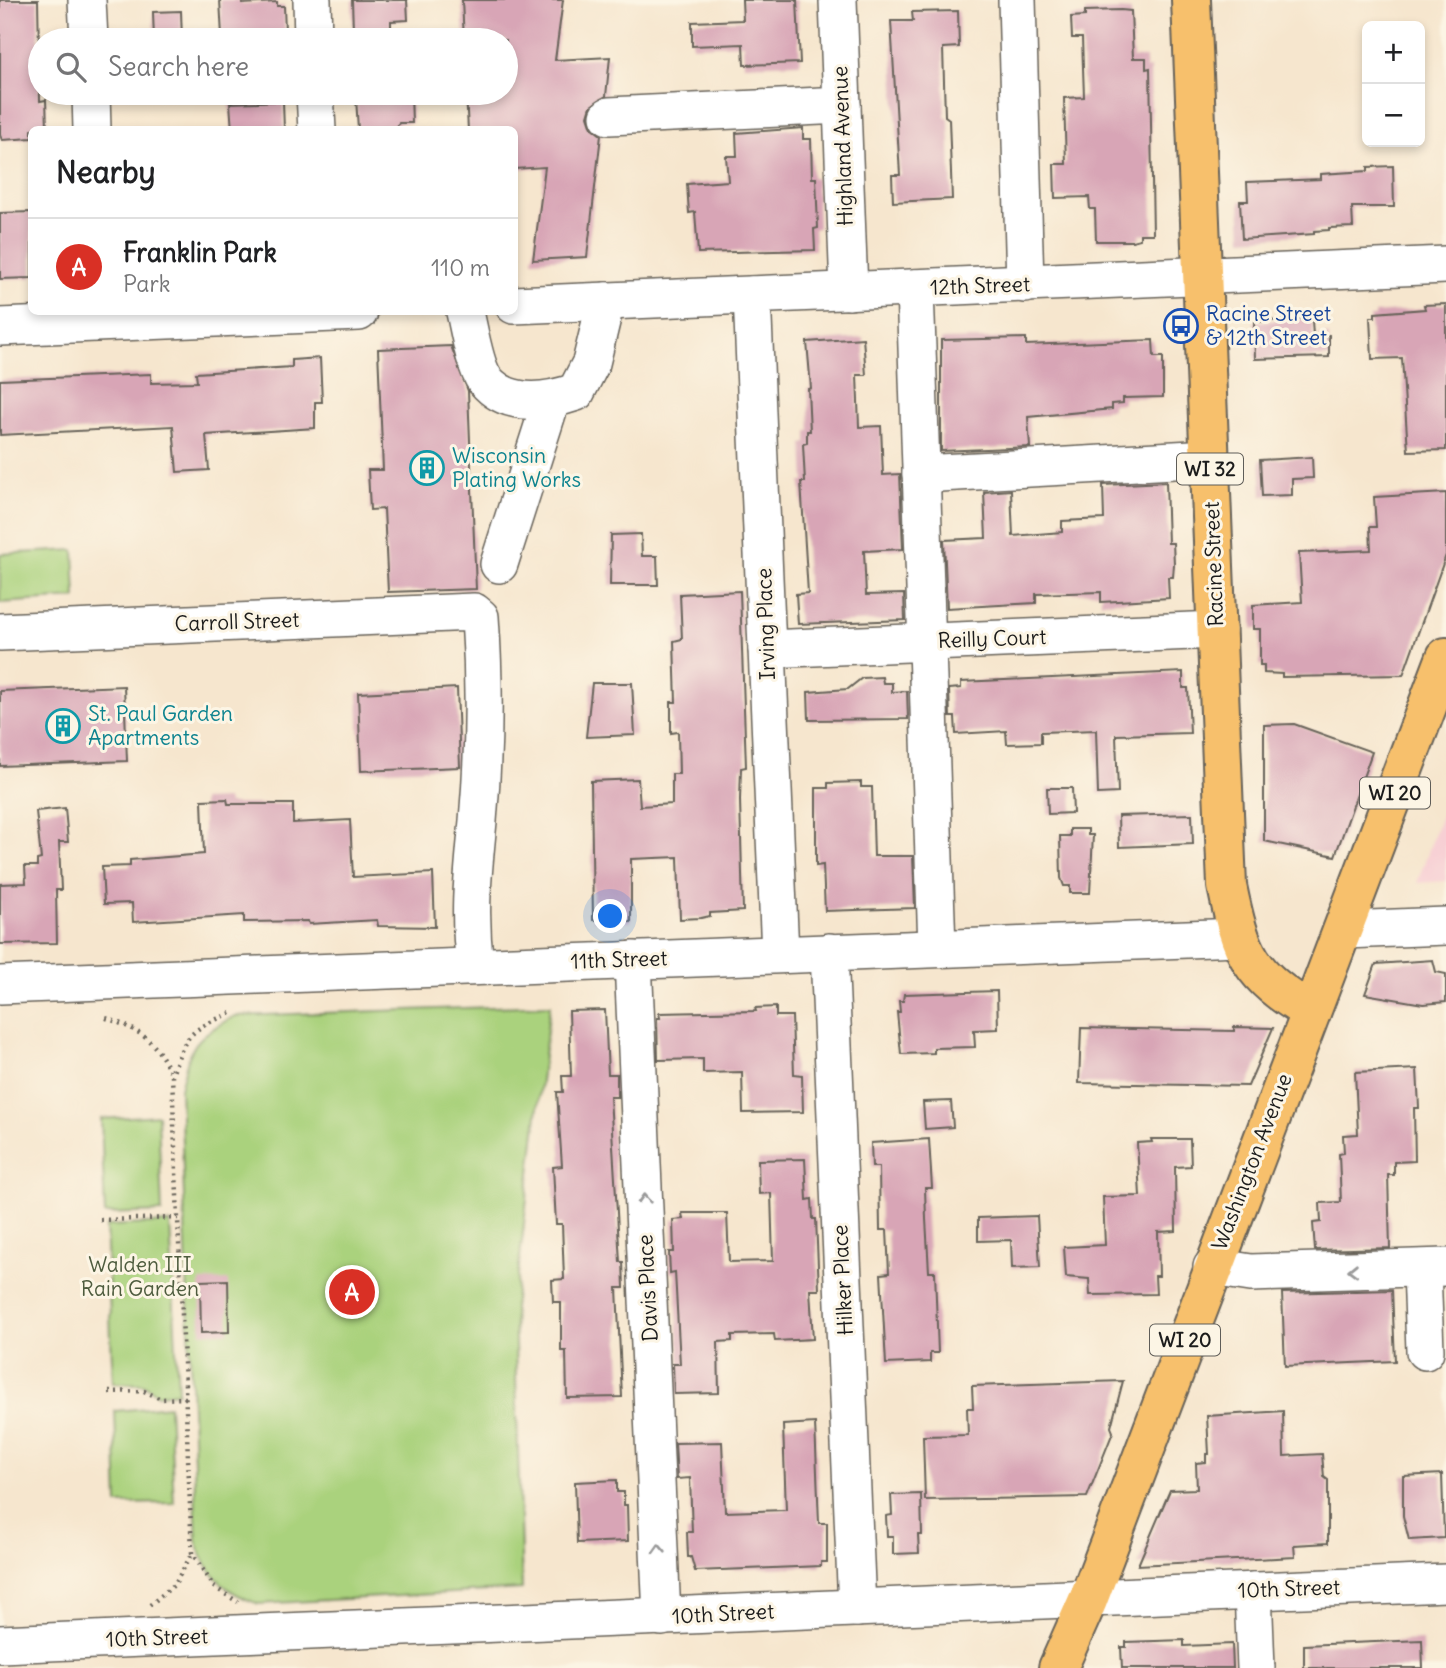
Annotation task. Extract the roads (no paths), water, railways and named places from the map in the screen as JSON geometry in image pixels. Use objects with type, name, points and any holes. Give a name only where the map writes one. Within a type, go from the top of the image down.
[{"type":"main road","name":"Racine Street","points":[[1191,0],[1227,886],[1238,937],[1258,975],[1282,995],[1311,1012]]},
{"type":"main road","name":"Washington Avenue","points":[[1058,1668],[1088,1600],[1212,1267],[1345,930],[1445,664]]},
{"type":"street","points":[[87,0],[88,28]]},
{"type":"street","points":[[312,0],[313,28]]},
{"type":"street","name":"Highland Avenue","points":[[838,0],[849,291]]},
{"type":"street","points":[[1017,0],[1025,284]]},
{"type":"street","points":[[91,105],[92,126]]},
{"type":"street","points":[[316,105],[317,126]]},
{"type":"street","points":[[609,116],[842,105]]},
{"type":"street","name":"12th Street","points":[[518,305],[1446,265]]},
{"type":"street","points":[[915,288],[937,948]]},
{"type":"street","name":"Irving Place","points":[[752,295],[780,954]]},
{"type":"street","points":[[466,315],[484,379],[501,394],[525,401],[551,401],[576,392],[591,363],[606,301]]},
{"type":"street","points":[[0,327],[100,317],[194,315]]},
{"type":"street","points":[[499,564],[551,401]]},
{"type":"street","points":[[921,474],[1210,458]]},
{"type":"street","name":"Carroll Street","points":[[0,632],[474,612],[480,617],[483,727],[469,900],[475,966]]},
{"type":"street","name":"Reilly Court","points":[[767,649],[1217,630]]},
{"type":"street","points":[[1345,930],[1446,926]]},
{"type":"street","name":"11th Street","points":[[0,985],[1238,937]]},
{"type":"street","name":"Hilker Place","points":[[829,952],[857,1608]]},
{"type":"street","name":"Davis Place","points":[[633,960],[662,1617]]},
{"type":"street","points":[[1212,1267],[1251,1273],[1434,1268],[1425,1351]]},
{"type":"street","name":"10th Street","points":[[0,1644],[1446,1583]]},
{"type":"street","points":[[1253,1591],[1256,1668]]},
{"type":"place","name":"Racine Street & 12th Street","points":[[1181,326]]},
{"type":"place","name":"Wisconsin Plating Works","points":[[427,468]]},
{"type":"place","name":"St. Paul Garden Apartments","points":[[63,726]]},
{"type":"place","name":"Franklin Park","points":[[352,1292]]},
{"type":"park label","name":"Walden III Rain Garden","points":[[140,1277]]}]
